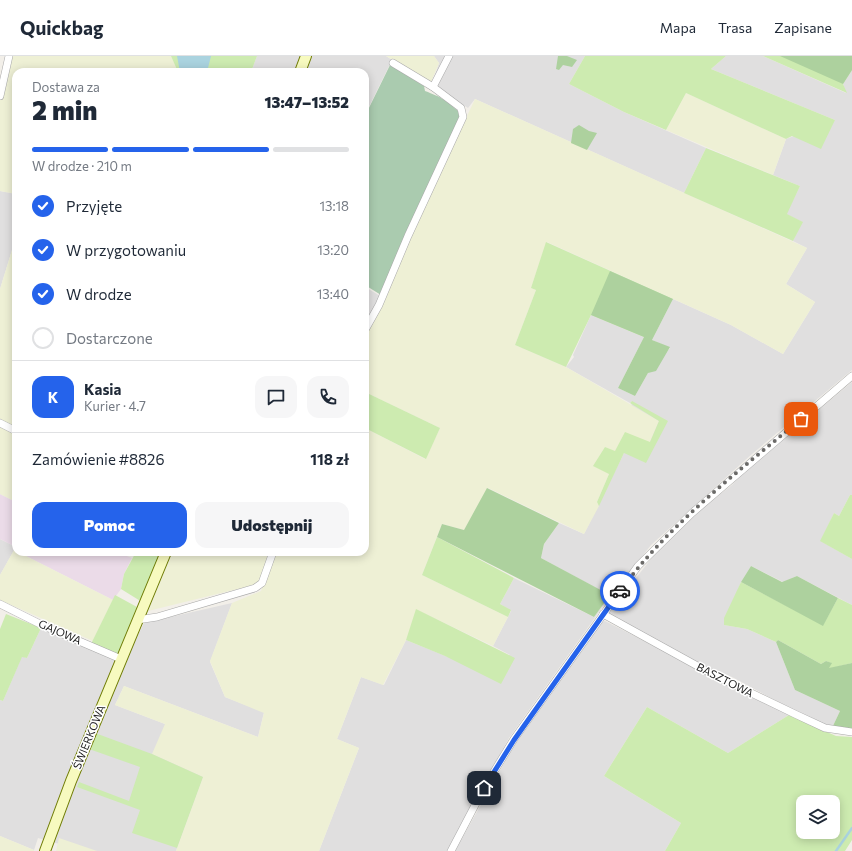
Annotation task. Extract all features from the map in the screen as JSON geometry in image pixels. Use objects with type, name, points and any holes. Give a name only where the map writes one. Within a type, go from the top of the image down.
[{"type":"street","points":[[0,96],[10,56]]},
{"type":"street","points":[[302,68],[306,56]]},
{"type":"street","points":[[433,87],[449,56]]},
{"type":"street","points":[[369,323],[379,305],[408,236],[463,117],[462,108],[433,87],[393,63]]},
{"type":"street","points":[[451,851],[484,788],[514,740],[638,566],[678,526],[852,376]]},
{"type":"street","points":[[0,423],[12,429]]},
{"type":"street","name":"ŚWIERKOWA","points":[[45,851],[55,820],[164,556]]},
{"type":"street","points":[[136,622],[158,617],[255,588],[262,583],[272,556]]},
{"type":"street","name":"GAJOWA","points":[[0,604],[44,626],[121,659]]},
{"type":"street","name":"BASZTOWA","points":[[603,614],[712,674],[804,719],[825,728],[852,732]]},
{"type":"shaded area","points":[[257,56],[386,56],[392,60],[369,107],[369,68],[252,68]]},
{"type":"shaded area","points":[[434,56],[585,56],[569,84],[624,112],[706,148],[684,193],[475,99],[468,108],[432,84],[439,63]]},
{"type":"shaded area","points":[[726,56],[763,56],[846,93],[843,84],[852,70],[852,370],[752,454],[651,545],[604,605],[509,738],[447,851],[319,851],[359,748],[337,739],[361,677],[384,685],[406,640],[448,657],[510,655],[493,646],[511,611],[500,604],[514,578],[594,617],[609,595],[541,558],[544,544],[559,523],[584,534],[624,453],[632,401],[630,403],[566,367],[574,357],[573,355],[591,315],[644,337],[618,388],[635,396],[648,373],[670,348],[652,340],[673,299],[731,325],[783,354],[815,302],[786,284],[807,248],[793,241],[802,222],[786,214],[800,186],[773,175],[786,139],[835,120],[711,69]]},
{"type":"shaded area","points":[[0,191],[12,193],[12,250],[0,289]]},
{"type":"shaded area","points":[[369,289],[382,297],[369,321]]},
{"type":"shaded area","points":[[852,382],[852,495],[850,495],[839,516],[834,513],[821,541],[852,559],[852,605],[797,576],[783,582],[751,566],[741,582],[724,625],[747,629],[776,642],[795,690],[840,711],[832,728],[825,727],[732,677],[694,662],[608,613],[659,549],[689,519],[732,485],[743,473]]},
{"type":"shaded area","points":[[0,494],[12,500],[12,545],[0,539]]},
{"type":"shaded area","points":[[0,539],[12,545],[12,554],[0,575]]},
{"type":"shaded area","points":[[26,556],[127,556],[132,558],[124,574],[121,589],[113,600]]},
{"type":"shaded area","points":[[232,603],[210,662],[225,697],[264,712],[258,737],[124,686],[115,705],[165,724],[203,777],[176,851],[84,851],[38,838],[34,850],[0,836],[0,700],[3,701],[22,656],[27,658],[41,628],[124,662],[144,623]]},
{"type":"shaded area","points":[[605,621],[789,715],[728,753],[647,707],[604,776],[681,823],[665,851],[455,851],[516,742],[601,622]]},
{"type":"green space","points":[[9,56],[171,56],[176,68],[12,68],[12,193],[0,191],[0,97]]},
{"type":"green space","points":[[171,56],[257,56],[252,68],[176,68]]},
{"type":"green space","points":[[386,56],[434,56],[439,63],[431,82]]},
{"type":"green space","points":[[558,56],[567,56],[577,60],[572,67],[563,65],[559,70],[556,69]]},
{"type":"green space","points":[[585,56],[726,56],[711,69],[835,120],[821,149],[792,136],[786,139],[686,93],[666,130],[624,112],[569,84]]},
{"type":"green space","points":[[763,56],[852,56],[852,70],[843,84],[847,93]]},
{"type":"green space","points":[[780,56],[852,56],[852,70],[843,84]]},
{"type":"green space","points":[[390,65],[424,86],[425,91],[443,99],[459,112],[459,121],[381,295],[369,288],[369,108]]},
{"type":"green space","points":[[686,93],[786,139],[773,175],[666,130]]},
{"type":"green space","points":[[475,99],[807,248],[786,284],[815,302],[783,354],[731,325],[547,242],[531,288],[536,290],[515,345],[566,367],[659,421],[650,442],[615,452],[605,447],[609,474],[597,502],[599,506],[584,534],[488,488],[464,530],[442,524],[422,575],[508,617],[493,646],[417,610],[406,640],[383,685],[361,677],[337,739],[359,748],[319,851],[176,851],[203,777],[152,754],[165,724],[115,705],[124,686],[258,737],[264,713],[225,697],[210,661],[232,603],[261,591],[274,556],[369,556],[369,430],[425,459],[440,428],[369,394],[369,324]]},
{"type":"green space","points":[[579,125],[589,131],[597,133],[587,150],[571,143],[573,129]]},
{"type":"green space","points":[[706,148],[800,186],[787,214],[803,222],[793,241],[684,193]]},
{"type":"green space","points":[[546,242],[673,299],[644,337],[591,315],[566,367],[515,345],[536,290],[531,288]]},
{"type":"green space","points":[[12,250],[12,429],[0,422],[0,289]]},
{"type":"green space","points":[[610,271],[673,299],[652,340],[670,347],[656,371],[648,373],[635,396],[618,388],[644,337],[591,315]]},
{"type":"green space","points":[[369,394],[440,428],[426,459],[369,430]]},
{"type":"green space","points":[[632,401],[668,421],[646,463],[624,453],[599,506],[597,502],[609,474],[593,466],[605,447],[615,451],[625,432],[650,442],[659,421],[630,403]]},
{"type":"green space","points":[[0,427],[12,433],[12,500],[0,494]]},
{"type":"green space","points":[[487,488],[559,523],[544,544],[541,558],[610,595],[594,617],[437,537],[442,524],[464,530]]},
{"type":"green space","points":[[850,495],[852,495],[852,559],[820,541],[834,513],[839,516]]},
{"type":"green space","points":[[437,537],[514,578],[500,604],[511,610],[508,617],[422,575]]},
{"type":"green space","points":[[12,554],[12,556],[26,556],[113,600],[93,641],[0,600],[0,575]]},
{"type":"green space","points":[[134,556],[162,556],[142,602],[121,589],[124,574]]},
{"type":"green space","points":[[170,556],[272,556],[262,583],[148,611]]},
{"type":"green space","points":[[751,566],[782,582],[797,576],[838,598],[823,626],[741,582]]},
{"type":"green space","points":[[741,582],[823,625],[838,598],[852,605],[852,663],[828,669],[831,663],[826,661],[821,664],[778,640],[776,642],[747,629],[724,625],[724,618]]},
{"type":"green space","points":[[115,595],[137,607],[118,654],[112,654],[91,644]]},
{"type":"green space","points":[[416,609],[515,658],[501,684],[445,656],[406,640]]},
{"type":"green space","points":[[6,614],[41,628],[27,658],[22,657],[3,701],[0,700],[0,629]]},
{"type":"green space","points":[[778,640],[821,664],[826,661],[832,663],[829,668],[852,663],[852,731],[832,728],[840,711],[795,690],[776,642]]},
{"type":"green space","points":[[647,707],[728,753],[789,715],[836,736],[852,737],[852,840],[845,851],[665,851],[681,823],[604,776]]},
{"type":"green space","points":[[95,733],[152,754],[203,777],[177,848],[132,833],[140,810],[77,787],[79,782],[129,801],[140,767],[89,749]]},
{"type":"green space","points":[[0,836],[34,850],[34,851],[0,851]]},
{"type":"green space","points":[[59,838],[97,851],[56,851]]},
{"type":"water","points":[[177,56],[211,56],[208,68],[179,68]]},
{"type":"waterway","points":[[836,851],[852,828]]},
{"type":"way so far","points":[[620,591],[638,566],[678,526],[801,419]]},
{"type":"route","points":[[484,788],[514,740],[620,591]]}]
